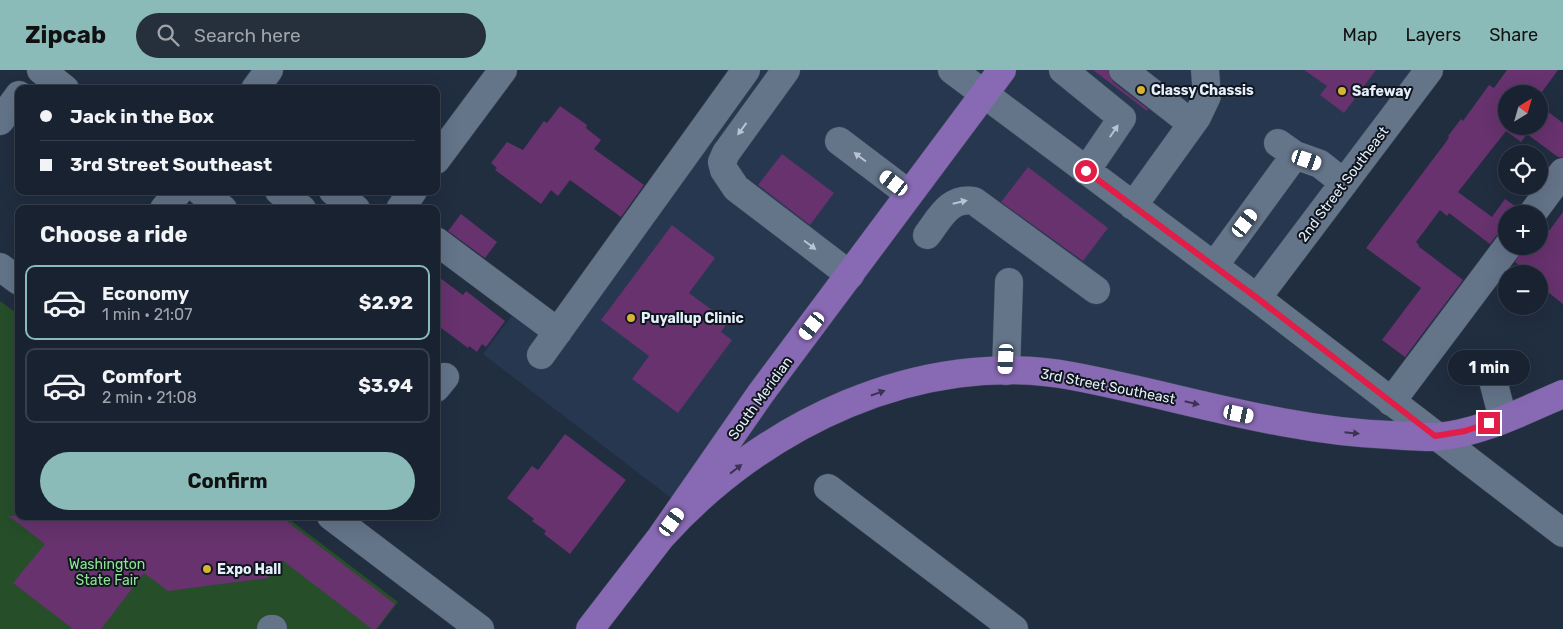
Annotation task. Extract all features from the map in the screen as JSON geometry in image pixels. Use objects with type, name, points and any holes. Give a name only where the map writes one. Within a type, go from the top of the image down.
[{"type":"main road","name":"South Meridian","points":[[590,629],[661,537],[761,393],[1002,70]]},
{"type":"main road","name":"3rd Street Southeast","points":[[661,537],[685,511],[733,470],[786,434],[818,417],[886,390],[956,375],[1029,370],[1072,376],[1310,428],[1356,434],[1435,436],[1465,431],[1503,419],[1563,394]]},
{"type":"street","points":[[27,85],[39,70],[60,85]]},
{"type":"street","points":[[258,85],[269,70]]},
{"type":"street","points":[[440,155],[503,70]]},
{"type":"street","points":[[541,355],[746,70]]},
{"type":"street","points":[[952,70],[1257,298],[1563,534]]},
{"type":"street","points":[[1063,70],[1122,118],[1086,171]]},
{"type":"street","points":[[1123,70],[1192,124]]},
{"type":"street","points":[[1133,206],[1192,124],[1207,96],[1204,70]]},
{"type":"street","name":"2nd Street Southeast","points":[[1257,298],[1430,70]]},
{"type":"street","points":[[778,80],[726,153],[722,162],[724,170],[733,184],[751,200],[850,275]]},
{"type":"street","points":[[0,121],[15,101]]},
{"type":"street","points":[[839,141],[909,194]]},
{"type":"street","points":[[1214,266],[1286,149],[1320,164],[1344,183]]},
{"type":"street","points":[[1539,205],[1563,172]]},
{"type":"street","points":[[167,205],[176,195]]},
{"type":"street","points":[[205,195],[218,205]]},
{"type":"street","points":[[284,195],[298,205]]},
{"type":"street","points":[[306,205],[314,195]]},
{"type":"street","points":[[338,195],[351,205]]},
{"type":"street","points":[[928,235],[951,205],[959,200],[974,201],[1096,290]]},
{"type":"street","points":[[440,244],[558,332]]},
{"type":"street","points":[[1391,402],[1501,255]]},
{"type":"street","points":[[0,266],[15,278]]},
{"type":"street","points":[[1006,371],[1009,282]]},
{"type":"street","points":[[1489,365],[1503,419]]},
{"type":"street","points":[[828,488],[1014,629]]},
{"type":"street","points":[[339,520],[480,629]]},
{"type":"shaded area","points":[[748,70],[1430,70],[1257,298],[1435,437],[1072,376],[886,390],[683,507],[483,354],[513,314],[553,346]]},
{"type":"green space","name":"Washington State Fair","points":[[0,301],[15,312],[15,520],[290,520],[398,602],[377,629],[0,629]]},
{"type":"building","points":[[1093,70],[1108,70],[1113,82],[1148,109],[1147,111]]},
{"type":"building","name":"Safeway","points":[[1304,70],[1376,70],[1344,113],[1320,95],[1327,86]]},
{"type":"building","points":[[1507,70],[1558,70],[1547,85],[1498,85],[1498,135],[1503,135],[1458,192],[1492,217],[1498,209],[1498,235],[1490,244],[1449,213],[1447,216],[1440,210],[1416,242],[1418,246],[1463,280],[1405,357],[1382,340],[1421,288],[1366,248],[1446,142],[1448,136],[1461,119],[1463,121],[1489,85],[1494,88]]},
{"type":"building","points":[[560,106],[587,125],[586,128],[601,140],[594,149],[644,185],[621,217],[570,180],[558,196],[551,190],[541,204],[495,170],[497,168],[491,163],[507,142],[523,150],[544,121],[547,123]]},
{"type":"building","points":[[1548,112],[1563,123],[1563,157],[1558,157],[1548,150],[1548,145],[1542,145],[1528,135],[1548,135]]},
{"type":"building","points":[[1511,135],[1526,135],[1521,142]]},
{"type":"building","points":[[782,154],[834,193],[810,225],[758,185]]},
{"type":"building","points":[[1028,167],[1108,228],[1083,261],[1001,202]]},
{"type":"building","points":[[1505,199],[1514,205],[1501,205]]},
{"type":"building","points":[[1563,212],[1563,304],[1548,292],[1548,265],[1519,265],[1515,262],[1518,255],[1548,255],[1549,231]]},
{"type":"building","points":[[461,214],[497,242],[485,258],[448,231]]},
{"type":"building","name":"Puyallup Clinic","points":[[672,225],[715,258],[689,293],[728,322],[721,332],[732,340],[678,413],[632,379],[649,356],[601,320]]},
{"type":"building","points":[[440,278],[463,295],[466,291],[505,321],[486,347],[482,344],[477,352],[469,346],[468,348],[440,327]]},
{"type":"building","points":[[565,434],[626,480],[570,554],[544,534],[546,531],[532,521],[534,519],[507,498],[532,466],[538,470]]},
{"type":"building","name":"Expo Hall","points":[[9,516],[15,516],[15,520],[285,520],[395,604],[376,629],[372,629],[282,560],[268,578],[168,591],[144,573],[101,629],[73,629],[13,583],[45,544]]},
{"type":"place","name":"Classy Chassis","points":[[1141,90]]},
{"type":"place","name":"Safeway","points":[[1342,91]]},
{"type":"place","name":"Puyallup Clinic","points":[[631,318]]},
{"type":"place","name":"Expo Hall","points":[[207,569]]},
{"type":"route","points":[[1086,171],[1257,298],[1435,436],[1465,431],[1489,423]]}]
